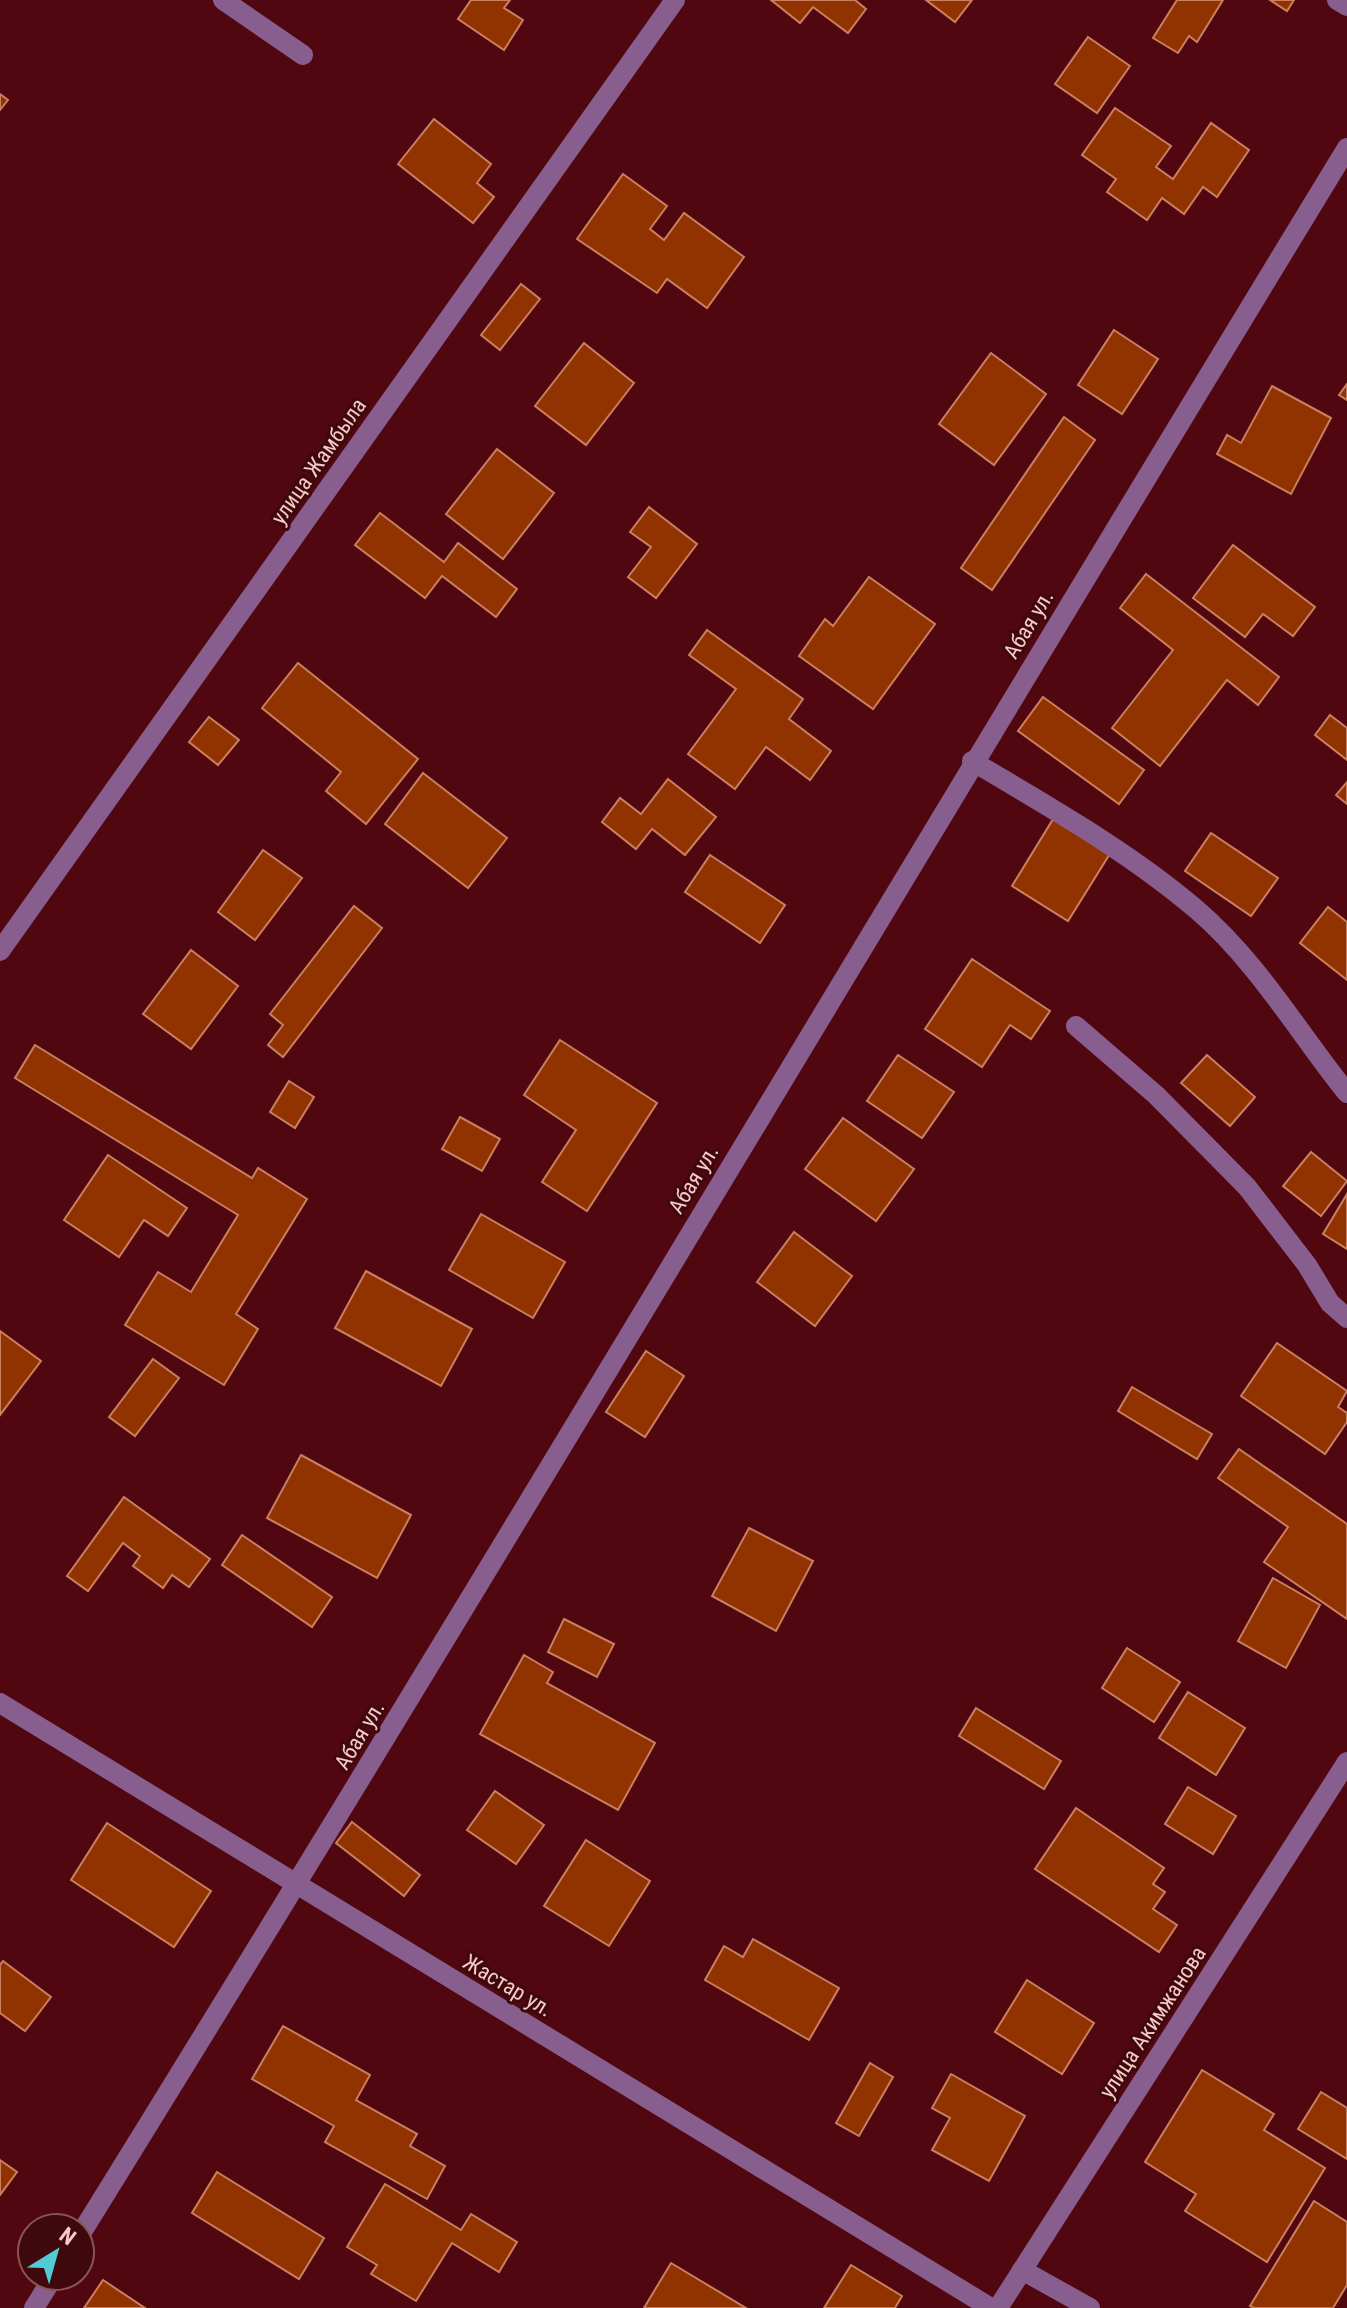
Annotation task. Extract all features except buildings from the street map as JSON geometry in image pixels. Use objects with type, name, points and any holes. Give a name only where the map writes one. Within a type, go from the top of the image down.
[{"type":"street","points":[[223,0],[303,55]]},
{"type":"street","name":"улица Жамбыла","points":[[0,951],[675,0]]},
{"type":"street","points":[[1337,0],[1347,6]]},
{"type":"street","name":"Абая ул.","points":[[94,2212],[297,1885],[972,761],[1347,148]]},
{"type":"street","points":[[972,761],[1101,837],[1198,910],[1267,985],[1347,1093]]},
{"type":"street","points":[[1076,1026],[1156,1095],[1247,1187],[1307,1265],[1330,1303],[1347,1318]]},
{"type":"street","name":"Жастар ул.","points":[[0,1703],[991,2308]]},
{"type":"street","name":"улица Акимжанова","points":[[998,2308],[1347,1762]]},
{"type":"street","points":[[1022,2270],[1090,2308]]}]
